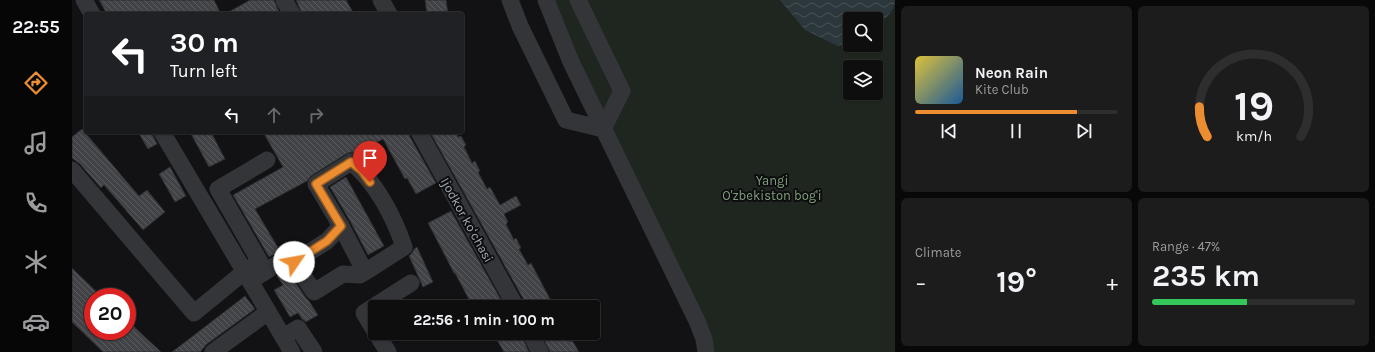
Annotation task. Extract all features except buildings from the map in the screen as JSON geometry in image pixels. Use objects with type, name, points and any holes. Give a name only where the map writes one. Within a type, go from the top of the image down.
[{"type":"street","points":[[84,0],[91,12]]},
{"type":"street","points":[[284,0],[291,12]]},
{"type":"street","points":[[381,0],[388,12]]},
{"type":"street","points":[[510,0],[520,26],[566,120],[603,129]]},
{"type":"street","points":[[546,0],[571,62],[697,321],[704,339],[706,352]]},
{"type":"street","points":[[578,0],[622,91],[603,129]]},
{"type":"street","points":[[163,134],[292,352]]},
{"type":"street","name":"Ijodkor koʻchasi","points":[[420,134],[512,300]]},
{"type":"street","points":[[247,277],[260,262],[218,189],[267,160]]},
{"type":"street","points":[[72,170],[194,313],[247,277],[290,256],[314,292],[343,274],[360,275],[365,272],[404,247],[398,228],[379,208],[362,171],[351,162],[316,184],[341,226],[365,272]]},
{"type":"street","points":[[294,262],[327,241],[341,226]]},
{"type":"street","points":[[383,300],[411,282]]},
{"type":"street","points":[[368,309],[364,312],[368,319]]},
{"type":"street","points":[[213,352],[268,312]]},
{"type":"street","points":[[283,337],[298,328],[314,352]]},
{"type":"street","points":[[381,340],[388,352]]},
{"type":"street","points":[[534,340],[540,352]]},
{"type":"green space","name":"Yangi O'zbekiston bog'i","points":[[551,0],[895,0],[895,352],[713,352]]},
{"type":"water","points":[[780,0],[895,0],[895,4],[891,12],[883,21],[883,12],[843,12],[843,44],[838,46],[805,30]]},
{"type":"route","points":[[294,262],[327,241],[341,226],[316,184],[351,162],[362,171],[370,182]]}]
